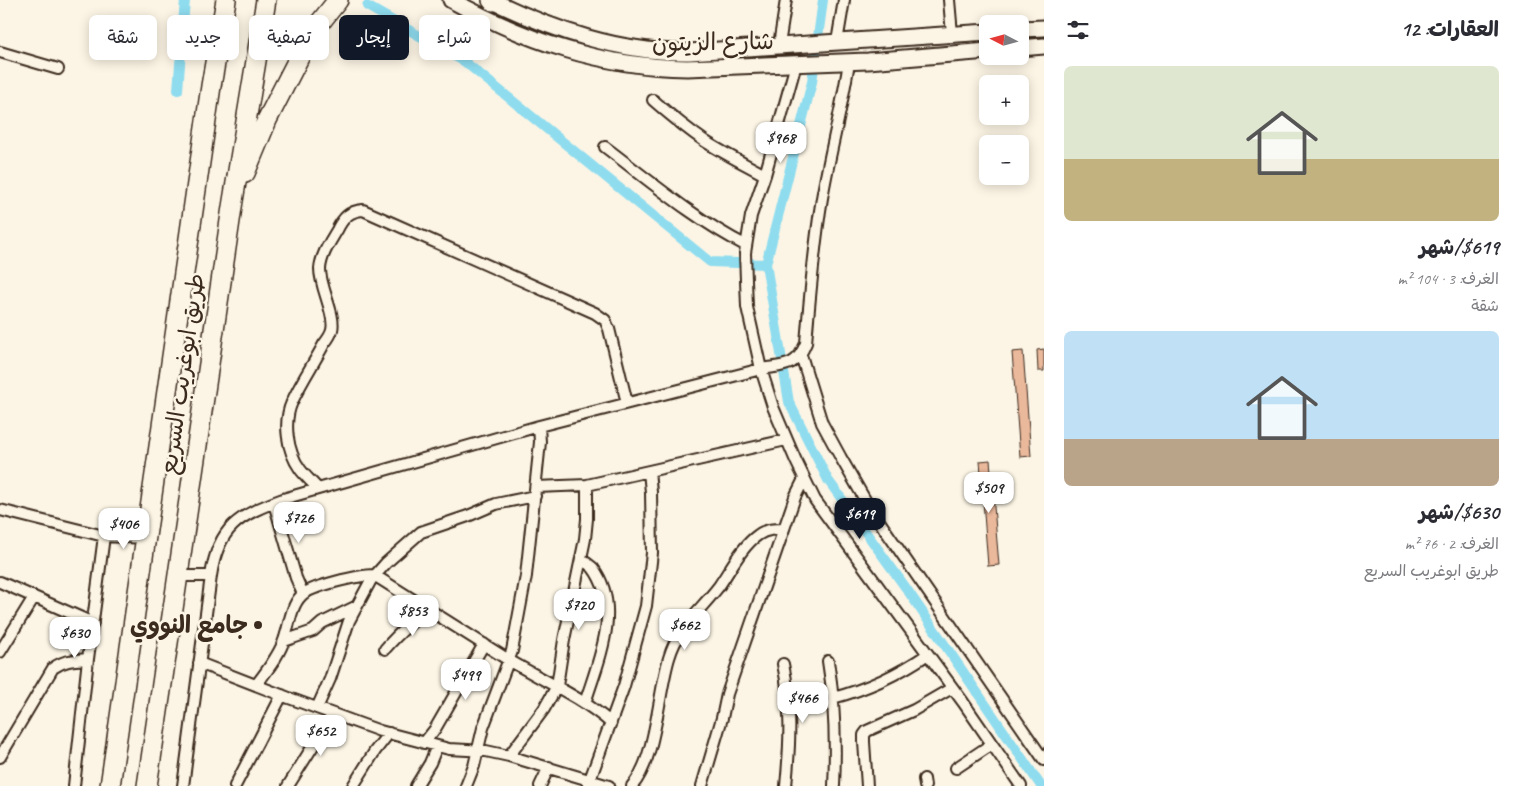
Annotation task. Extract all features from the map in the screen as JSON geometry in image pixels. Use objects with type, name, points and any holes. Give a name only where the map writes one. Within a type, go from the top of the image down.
[{"type":"highway","points":[[211,86],[217,0]]},
{"type":"highway","name":"طريق ابوغريب السريع","points":[[110,786],[211,86],[226,0]]},
{"type":"highway","name":"طريق ابوغريب السريع","points":[[147,786],[232,207],[266,0]]},
{"type":"highway","points":[[232,207],[271,111],[311,34],[338,0]]},
{"type":"main road","name":"شارع الزيتون","points":[[451,0],[539,42],[634,65],[687,68],[823,63],[979,52]]},
{"type":"main road","name":"شارع الزيتون","points":[[492,0],[547,26],[596,40],[656,51],[689,52],[979,32]]},
{"type":"main road","points":[[1029,29],[1044,28]]},
{"type":"main road","points":[[867,40],[868,61]]},
{"type":"main road","points":[[1029,47],[1044,46]]},
{"type":"street","points":[[779,45],[786,0]]},
{"type":"street","points":[[837,42],[844,0]]},
{"type":"street","points":[[949,0],[952,34]]},
{"type":"street","points":[[0,52],[58,69]]},
{"type":"street","points":[[183,786],[215,554],[222,540],[236,522],[249,513],[318,489],[539,426],[761,369],[790,364],[801,355],[806,343],[813,256],[818,222],[849,62]]},
{"type":"street","points":[[800,63],[751,216],[745,245],[747,307],[772,407],[815,500],[928,654],[1021,786]]},
{"type":"street","points":[[653,100],[705,142],[764,175]]},
{"type":"street","points":[[605,148],[676,201],[729,237],[745,245]]},
{"type":"street","points":[[318,489],[300,469],[292,454],[288,436],[288,419],[291,403],[333,328],[321,279],[322,258],[340,223],[347,214],[354,211],[363,210],[595,313],[605,320],[612,339],[627,403]]},
{"type":"street","points":[[801,355],[822,423],[868,505],[1044,760]]},
{"type":"street","points":[[466,786],[474,766],[483,728],[512,651],[526,576],[540,442],[539,426]]},
{"type":"street","points":[[317,708],[330,679],[349,622],[374,575],[421,532],[496,504],[535,492],[588,485],[786,440]]},
{"type":"street","points":[[589,783],[611,723],[646,606],[652,553],[649,471]]},
{"type":"street","points":[[708,786],[702,786],[727,694],[795,497],[804,479]]},
{"type":"street","points":[[509,756],[536,721],[557,686],[585,539],[588,485]]},
{"type":"street","points":[[274,503],[296,578],[303,594]]},
{"type":"street","points":[[0,510],[104,536],[146,538]]},
{"type":"street","points":[[632,786],[638,780],[644,767],[669,656],[681,630],[717,588],[758,534],[771,529],[784,529]]},
{"type":"street","points":[[74,786],[104,536]]},
{"type":"street","points":[[581,558],[592,567],[605,592],[607,601],[606,628],[603,643],[585,703]]},
{"type":"street","points":[[256,685],[278,653],[296,604],[303,594],[326,585],[366,575],[374,575],[509,660],[585,703],[611,723]]},
{"type":"street","points":[[178,576],[211,576]]},
{"type":"street","points":[[0,582],[93,624]]},
{"type":"street","points":[[0,652],[34,597]]},
{"type":"street","points":[[284,641],[313,631],[322,623],[357,606]]},
{"type":"street","points":[[385,649],[398,633],[430,610]]},
{"type":"street","points":[[424,743],[435,729],[484,644]]},
{"type":"street","points":[[833,698],[853,693],[888,678],[928,654]]},
{"type":"street","points":[[0,757],[53,668],[67,661],[88,659]]},
{"type":"street","points":[[828,661],[833,698],[834,786]]},
{"type":"street","points":[[199,663],[333,714],[390,733],[449,749],[509,756],[548,767],[589,783],[609,786]]},
{"type":"street","points":[[783,664],[787,680],[790,722],[786,786]]},
{"type":"street","points":[[867,786],[864,742],[866,730],[914,710],[952,688]]},
{"type":"street","points":[[235,786],[282,695]]},
{"type":"street","points":[[288,786],[333,714]]},
{"type":"street","points":[[353,786],[375,751],[390,733]]},
{"type":"street","points":[[956,768],[992,744]]},
{"type":"street","points":[[416,786],[430,763],[437,746]]},
{"type":"street","points":[[540,786],[548,767]]},
{"type":"building","points":[[1044,349],[1044,371],[1038,371],[1037,350]]},
{"type":"building","points":[[1023,351],[1031,456],[1020,457],[1012,352]]},
{"type":"building","points":[[990,460],[999,565],[988,566],[980,461]]},
{"type":"waterway","points":[[178,90],[185,0]]},
{"type":"waterway","points":[[823,0],[812,82],[766,264],[789,402],[828,480],[906,588],[1041,786]]},
{"type":"waterway","points":[[367,6],[465,62],[710,262],[766,264]]},
{"type":"place","name":"جامع النووي","points":[[258,625]]}]
